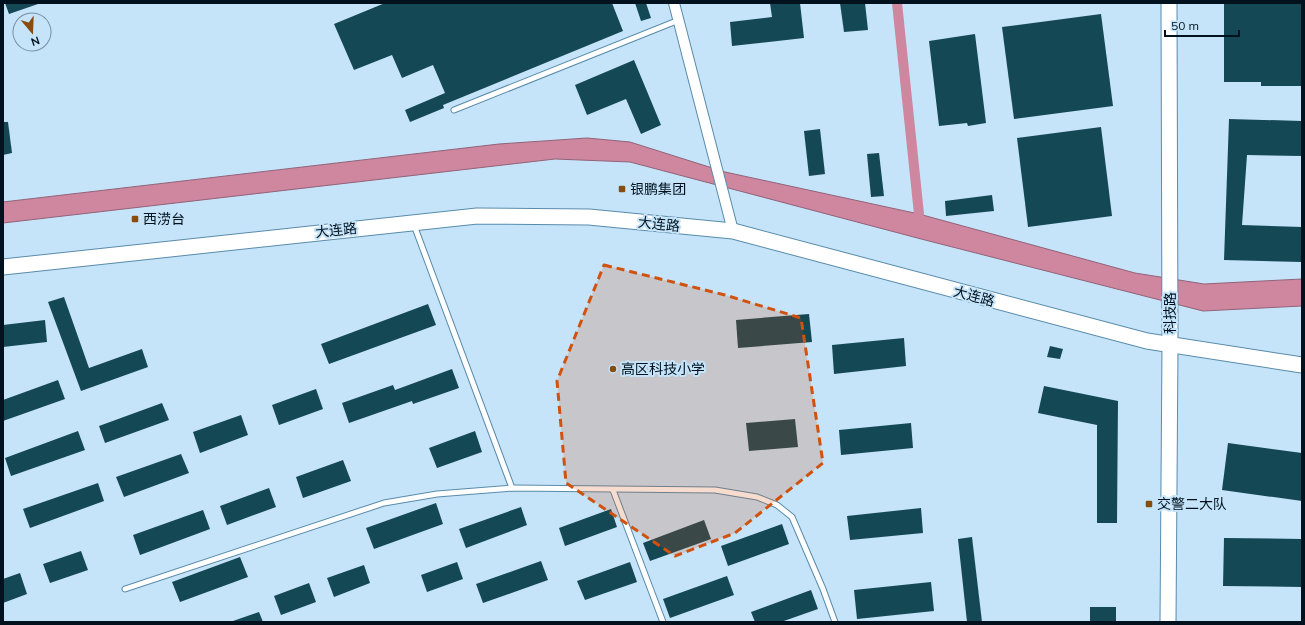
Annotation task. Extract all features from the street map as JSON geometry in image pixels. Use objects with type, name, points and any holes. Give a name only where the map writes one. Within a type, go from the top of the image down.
[{"type":"main road","name":"科技路","points":[[1168,622],[1170,346],[1169,3]]},
{"type":"main road","name":"大连路","points":[[3,267],[478,216],[589,217],[733,232],[1170,346],[1302,365]]},
{"type":"street","points":[[674,3],[717,164],[733,232]]},
{"type":"lane","points":[[454,110],[679,20]]},
{"type":"lane","points":[[413,222],[512,488]]},
{"type":"lane","points":[[125,589],[384,503],[437,494],[512,488],[716,490],[756,497],[777,505],[792,517],[823,589],[835,622]]},
{"type":"lane","points":[[613,490],[663,622]]},
{"type":"highlighted area","points":[[604,265],[725,295],[801,318],[823,463],[735,533],[675,556],[566,483],[557,381]]},
{"type":"shaded area","points":[[587,138],[630,142],[725,172],[919,214],[1135,273],[1204,284],[1302,279],[1302,306],[1203,311],[925,240],[630,162],[555,159],[3,223],[3,202],[499,144]]},
{"type":"building","points":[[5,3],[38,3],[38,4],[9,14]]},
{"type":"building","points":[[385,3],[612,3],[623,31],[443,105],[444,108],[410,122],[405,110],[445,93],[433,65],[402,78],[392,55],[354,70],[334,24]]},
{"type":"building","points":[[635,3],[646,3],[651,18],[641,21]]},
{"type":"building","points":[[770,3],[800,3],[804,38],[732,46],[730,22],[772,17]]},
{"type":"building","points":[[840,3],[865,3],[868,30],[844,32]]},
{"type":"building","points":[[1224,3],[1302,3],[1302,86],[1261,86],[1261,82],[1224,82]]},
{"type":"building","points":[[1101,14],[1113,106],[1014,119],[1002,27]]},
{"type":"building","points":[[975,34],[986,123],[968,126],[967,123],[939,126],[929,41]]},
{"type":"building","points":[[634,60],[661,125],[641,134],[626,99],[587,115],[575,85]]},
{"type":"building","points":[[1229,119],[1302,121],[1302,156],[1247,155],[1242,225],[1302,227],[1302,262],[1224,260]]},
{"type":"building","points":[[3,122],[8,122],[12,153],[3,155]]},
{"type":"building","points":[[1101,127],[1112,216],[1028,227],[1017,138]]},
{"type":"building","points":[[820,129],[825,174],[809,176],[804,131]]},
{"type":"building","points":[[879,153],[884,196],[871,197],[867,154]]},
{"type":"building","points":[[992,195],[994,211],[946,216],[945,201]]},
{"type":"building","points":[[64,297],[89,368],[142,349],[148,367],[81,391],[48,302]]},
{"type":"building","points":[[428,304],[436,325],[329,364],[321,344]]},
{"type":"building","points":[[809,314],[812,342],[738,348],[736,320]]},
{"type":"building","points":[[45,320],[47,342],[3,347],[3,325]]},
{"type":"building","points":[[904,338],[906,366],[834,374],[832,345]]},
{"type":"building","points":[[1050,346],[1063,349],[1060,359],[1047,357]]},
{"type":"building","points":[[452,369],[459,388],[413,404],[412,401],[349,423],[342,403],[393,385],[395,390]]},
{"type":"building","points":[[58,380],[65,399],[3,421],[3,400]]},
{"type":"building","points":[[1044,386],[1118,401],[1117,523],[1097,523],[1097,425],[1038,413]]},
{"type":"building","points":[[316,389],[323,409],[279,425],[272,405]]},
{"type":"building","points":[[162,403],[169,420],[105,443],[99,426]]},
{"type":"building","points":[[241,415],[248,435],[200,453],[193,432]]},
{"type":"building","points":[[795,419],[798,447],[749,451],[746,423]]},
{"type":"building","points":[[911,423],[913,448],[841,455],[839,430]]},
{"type":"building","points":[[78,431],[85,450],[11,476],[5,458]]},
{"type":"building","points":[[475,431],[482,452],[437,468],[429,448]]},
{"type":"building","points":[[1228,443],[1302,453],[1302,501],[1222,490]]},
{"type":"building","points":[[181,454],[189,473],[124,497],[116,477]]},
{"type":"building","points":[[343,460],[351,481],[303,498],[296,477]]},
{"type":"building","points":[[98,483],[104,501],[30,528],[23,509]]},
{"type":"building","points":[[269,488],[276,507],[227,525],[220,506]]},
{"type":"building","points":[[436,503],[443,524],[374,549],[366,528]]},
{"type":"building","points":[[521,507],[527,525],[466,548],[459,529]]},
{"type":"building","points":[[921,508],[923,533],[850,540],[847,516]]},
{"type":"building","points":[[611,509],[617,527],[565,546],[559,528]]},
{"type":"building","points":[[203,510],[210,529],[140,555],[133,535]]},
{"type":"building","points":[[704,520],[711,539],[650,561],[643,543]]},
{"type":"building","points":[[782,524],[789,544],[728,566],[721,546]]},
{"type":"building","points":[[972,537],[982,622],[967,622],[958,539]]},
{"type":"building","points":[[1224,538],[1302,539],[1302,587],[1223,586]]},
{"type":"building","points":[[81,551],[88,570],[50,583],[43,564]]},
{"type":"building","points":[[240,557],[248,577],[180,602],[172,582]]},
{"type":"building","points":[[541,561],[548,580],[483,603],[476,584]]},
{"type":"building","points":[[457,562],[463,579],[427,592],[421,575]]},
{"type":"building","points":[[630,562],[637,582],[585,600],[577,581]]},
{"type":"building","points":[[364,565],[370,583],[334,597],[327,578]]},
{"type":"building","points":[[20,573],[27,594],[3,603],[3,579]]},
{"type":"building","points":[[727,576],[734,595],[670,618],[663,599]]},
{"type":"building","points":[[931,582],[934,611],[857,619],[854,590]]},
{"type":"building","points":[[309,583],[316,602],[281,615],[274,596]]},
{"type":"building","points":[[811,590],[818,609],[781,622],[755,622],[751,612]]},
{"type":"building","points":[[1090,607],[1116,607],[1116,622],[1090,622]]},
{"type":"building","points":[[259,612],[263,622],[233,622],[233,621]]},
{"type":"waterway","points":[[897,3],[919,214]]},
{"type":"place","name":"银鹏集团","points":[[622,189]]},
{"type":"place","name":"西涝台","points":[[135,219]]},
{"type":"place","name":"高区科技小学","points":[[613,369]]},
{"type":"place","name":"交警二大队","points":[[1149,504]]}]
